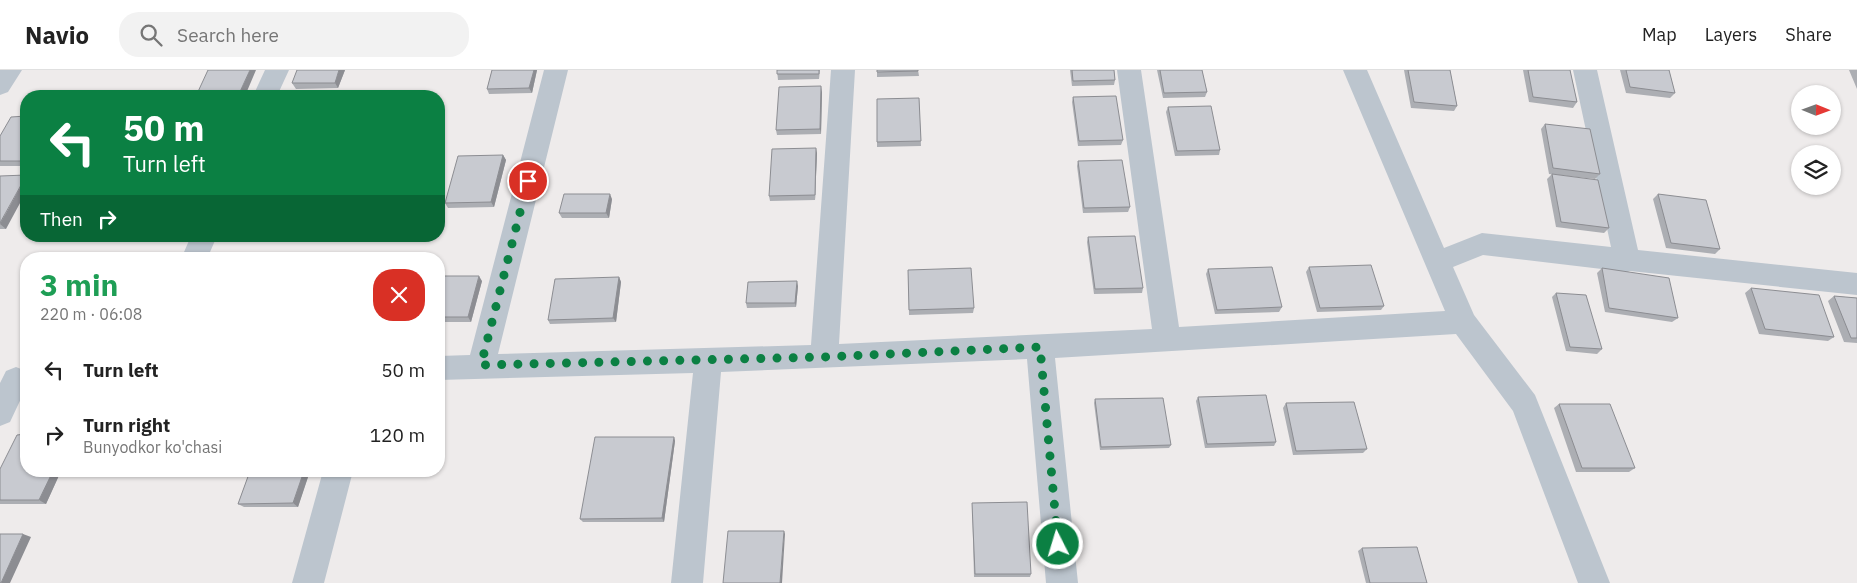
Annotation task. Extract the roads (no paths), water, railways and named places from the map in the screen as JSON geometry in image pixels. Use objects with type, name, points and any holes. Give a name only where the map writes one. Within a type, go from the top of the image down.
[{"type":"street","points":[[268,90],[277,70]]},
{"type":"street","points":[[481,365],[556,70]]},
{"type":"street","points":[[824,357],[843,70]]},
{"type":"street","points":[[1129,70],[1168,340]]},
{"type":"street","points":[[1355,70],[1463,322],[1524,404],[1594,583]]},
{"type":"street","points":[[1585,70],[1627,261]]},
{"type":"street","points":[[1438,262],[1482,244],[1627,261],[1857,284]]},
{"type":"street","points":[[445,368],[481,365],[824,357],[1168,340],[1463,322]]},
{"type":"street","points":[[1040,347],[1062,583]]},
{"type":"street","points":[[687,583],[708,360]]},
{"type":"street","points":[[0,413],[14,380]]},
{"type":"street","points":[[308,583],[336,477]]}]
